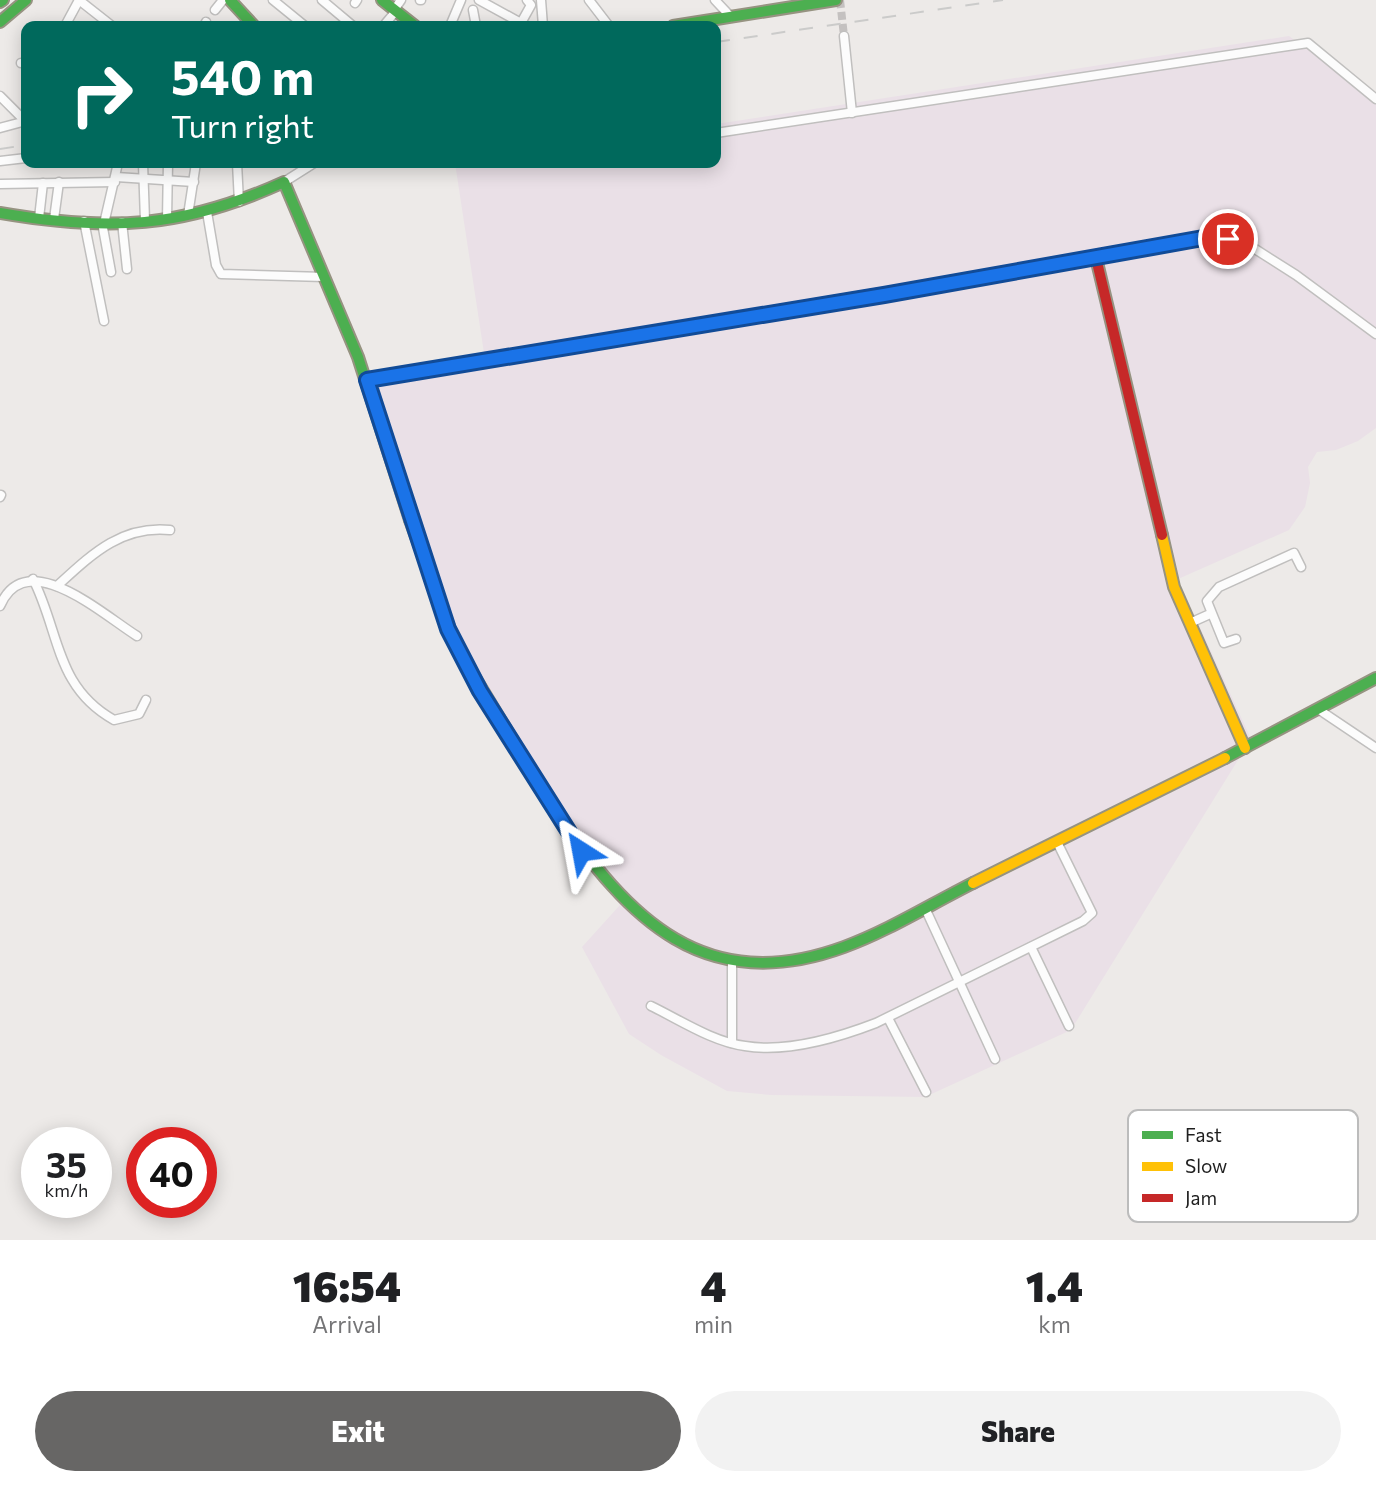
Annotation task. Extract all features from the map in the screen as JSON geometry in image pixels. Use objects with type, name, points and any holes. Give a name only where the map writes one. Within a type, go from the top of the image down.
[{"type":"street","points":[[0,22],[26,0]]},
{"type":"street","points":[[68,21],[79,0],[106,21]]},
{"type":"street","points":[[215,10],[223,0]]},
{"type":"street","points":[[230,0],[249,21]]},
{"type":"street","points":[[273,0],[299,21]]},
{"type":"street","points":[[322,0],[347,21]]},
{"type":"street","points":[[382,0],[409,21]]},
{"type":"street","points":[[387,21],[401,0]]},
{"type":"street","points":[[452,21],[461,0]]},
{"type":"street","points":[[479,0],[517,21]]},
{"type":"street","points":[[522,21],[531,5],[527,0]]},
{"type":"street","points":[[541,0],[543,21]]},
{"type":"street","points":[[589,0],[605,21]]},
{"type":"street","points":[[715,0],[731,17]]},
{"type":"street","points":[[705,21],[836,0]]},
{"type":"street","points":[[472,10],[474,21]]},
{"type":"street","points":[[485,10],[506,21]]},
{"type":"street","points":[[844,36],[852,113]]},
{"type":"street","points":[[721,132],[1308,43],[1376,99]]},
{"type":"street","points":[[0,96],[21,116]]},
{"type":"street","points":[[0,128],[21,122]]},
{"type":"street","points":[[0,161],[21,159]]},
{"type":"street","points":[[111,272],[104,222],[117,168]]},
{"type":"street","points":[[143,168],[145,221]]},
{"type":"street","points":[[167,219],[168,168]]},
{"type":"street","points":[[188,215],[195,168]]},
{"type":"street","points":[[237,168],[239,202]]},
{"type":"street","points":[[0,213],[104,222],[167,219],[207,212],[239,202],[284,182],[306,168]]},
{"type":"street","points":[[0,184],[168,178],[194,182]]},
{"type":"street","points":[[54,219],[60,182]]},
{"type":"street","points":[[284,182],[367,380],[448,629],[480,691],[560,821],[617,894],[655,931],[681,946],[733,961],[792,960],[823,955],[925,908],[1245,748],[1376,678]]},
{"type":"street","points":[[40,218],[43,183]]},
{"type":"street","points":[[207,212],[216,265],[221,274],[324,277]]},
{"type":"street","points":[[84,221],[104,321]]},
{"type":"street","points":[[121,222],[127,269]]},
{"type":"street","points":[[367,380],[1203,238],[1228,239],[1255,249],[1376,334]]},
{"type":"street","points":[[1096,258],[1174,587],[1245,748]]},
{"type":"street","points":[[57,586],[110,543],[145,527],[170,530]]},
{"type":"street","points":[[1236,639],[1224,643],[1210,614],[1207,601],[1219,587],[1294,553],[1301,567]]},
{"type":"street","points":[[33,579],[45,602],[54,640],[73,687],[101,713],[114,720],[139,714],[146,700]]},
{"type":"street","points":[[0,606],[10,590],[22,581],[33,579],[57,586],[137,636]]},
{"type":"street","points":[[1190,623],[1210,614]]},
{"type":"street","points":[[1318,709],[1376,748]]},
{"type":"street","points":[[652,1006],[732,1043],[760,1047],[790,1045],[850,1033],[888,1018],[1083,921],[1091,913],[1057,842]]},
{"type":"street","points":[[925,908],[995,1059]]},
{"type":"street","points":[[1031,947],[1069,1026]]},
{"type":"street","points":[[732,1043],[733,961]]},
{"type":"street","points":[[888,1018],[926,1092]]},
{"type":"shaded area","points":[[1289,36],[1376,100],[1376,428],[1358,441],[1336,450],[1317,452],[1308,467],[1310,483],[1305,507],[1289,530],[1178,579],[1251,739],[1071,1030],[925,1097],[771,1095],[727,1091],[629,1034],[582,947],[620,905],[555,821],[445,633],[358,377],[484,353],[456,168],[721,168],[721,123]]},
{"type":"tunnel","points":[[840,0],[844,36]]},
{"type":"railway","points":[[721,41],[1003,0]]},
{"type":"railway","points":[[0,149],[21,146]]},
{"type":"traffic: fast","points":[[0,22],[26,0]]},
{"type":"traffic: fast","points":[[230,0],[249,21]]},
{"type":"traffic: fast","points":[[382,0],[409,21]]},
{"type":"traffic: fast","points":[[704,21],[836,0]]},
{"type":"traffic: fast","points":[[0,213],[76,223],[145,222],[212,209],[284,182],[358,357],[410,520]]},
{"type":"traffic: fast","points":[[600,341],[1031,269]]},
{"type":"traffic: fast","points":[[1225,758],[1376,678]]},
{"type":"traffic: fast","points":[[556,812],[583,851],[642,915],[675,939],[711,955],[750,962],[795,960],[844,947],[973,883]]},
{"type":"traffic: slow","points":[[367,380],[600,341]]},
{"type":"traffic: slow","points":[[410,520],[456,646],[556,812]]},
{"type":"traffic: slow","points":[[1162,535],[1174,587],[1245,748]]},
{"type":"traffic: slow","points":[[973,883],[1225,758]]},
{"type":"traffic: jam","points":[[1031,269],[1096,258],[1162,535]]},
{"type":"route","points":[[581,851],[480,691],[448,629],[367,380],[884,295],[1203,238],[1228,239]]}]
